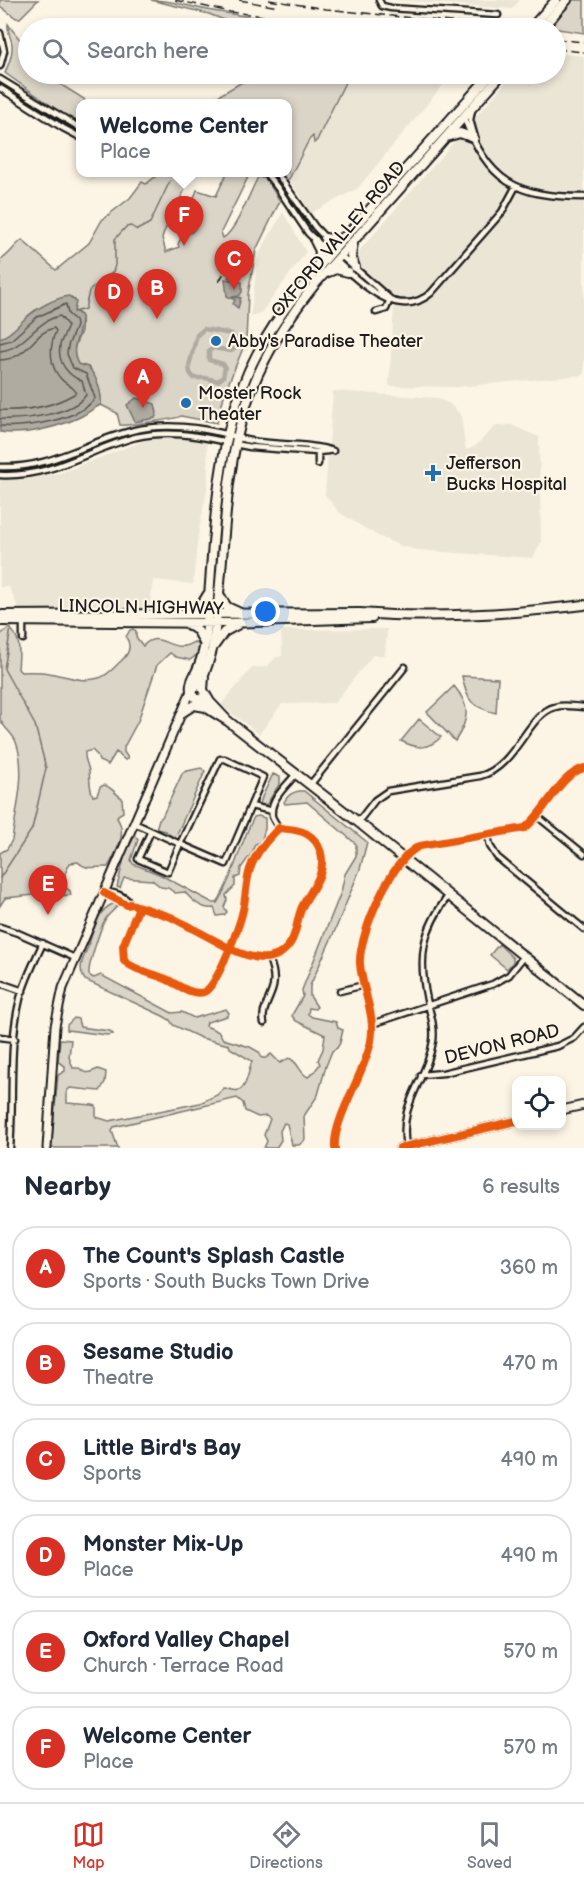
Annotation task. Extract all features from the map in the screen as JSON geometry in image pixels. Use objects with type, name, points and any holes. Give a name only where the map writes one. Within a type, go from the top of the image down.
[{"type":"main road","points":[[541,18],[556,0]]},
{"type":"main road","points":[[552,18],[567,0]]},
{"type":"main road","name":"OXFORD VALLEY ROAD","points":[[191,692],[204,674],[211,619],[218,592],[237,441],[249,397],[267,354],[292,314],[325,273],[347,235],[482,84]]},
{"type":"main road","name":"OXFORD VALLEY ROAD","points":[[211,619],[208,593],[227,438],[244,382],[259,349],[284,308],[316,269],[356,239],[493,84]]},
{"type":"main road","points":[[445,138],[460,133],[475,140]]},
{"type":"main road","points":[[325,238],[337,240],[347,235]]},
{"type":"main road","points":[[325,273],[336,269],[351,270],[351,256],[356,239]]},
{"type":"main road","points":[[315,241],[320,254],[316,269]]},
{"type":"main road","points":[[218,592],[227,607],[248,615]]},
{"type":"main road","points":[[208,593],[200,607],[183,619],[201,635],[208,649],[224,632],[241,623]]},
{"type":"main road","name":"LINCOLN HIGHWAY","points":[[6,618],[211,619],[248,615],[504,613],[584,605]]},
{"type":"main road","name":"LINCOLN HIGHWAY","points":[[211,619],[241,623],[360,619],[388,615]]},
{"type":"main road","name":"LINCOLN HIGHWAY","points":[[6,618],[23,621],[183,619]]},
{"type":"main road","name":"OXFORD VALLEY ROAD","points":[[191,692],[190,685],[208,649]]},
{"type":"main road","points":[[204,674],[203,690],[209,705]]},
{"type":"main road","points":[[46,1148],[56,1016],[63,988],[191,692],[404,858],[584,1005]]},
{"type":"main road","points":[[183,712],[194,705],[209,705]]},
{"type":"main road","points":[[566,1109],[584,1105]]},
{"type":"main road","points":[[403,1147],[512,1122]]},
{"type":"street","points":[[379,0],[382,6],[391,8],[498,15]]},
{"type":"street","points":[[0,33],[4,51],[0,66]]},
{"type":"street","points":[[0,79],[76,125]]},
{"type":"street","points":[[0,88],[76,134]]},
{"type":"street","points":[[463,105],[463,118],[490,166],[516,186],[547,196],[584,196]]},
{"type":"street","points":[[474,106],[470,120],[475,140]]},
{"type":"street","points":[[269,177],[315,241],[335,255],[380,297],[402,302],[413,302],[431,294],[502,212],[516,186]]},
{"type":"street","points":[[280,177],[335,255],[390,299]]},
{"type":"street","points":[[376,312],[386,309],[390,299]]},
{"type":"street","points":[[0,467],[22,467],[51,461],[120,434],[145,428],[176,426],[227,438],[250,447],[333,451],[317,446],[237,441]]},
{"type":"street","points":[[0,475],[26,475],[49,470],[131,439],[157,434],[227,438]]},
{"type":"street","points":[[318,452],[318,464]]},
{"type":"street","points":[[23,621],[23,639]]},
{"type":"street","points":[[310,785],[405,667]]},
{"type":"street","points":[[358,822],[375,800],[388,791],[480,776],[494,771],[505,762],[544,712],[556,706],[584,707]]},
{"type":"street","points":[[134,823],[180,844],[226,864],[263,777],[225,759],[220,759],[180,844],[168,872],[138,859],[151,831]]},
{"type":"street","points":[[335,1148],[336,1131],[369,1049],[372,1024],[360,956],[364,938],[386,884],[412,849],[521,830],[537,816],[571,774],[584,768]]},
{"type":"street","points":[[279,828],[272,816],[276,800],[296,774]]},
{"type":"street","points":[[251,806],[273,811]]},
{"type":"street","points":[[537,816],[584,854]]},
{"type":"street","points":[[139,907],[123,946],[124,961],[187,990],[208,991],[229,948],[243,910],[250,869],[257,853],[279,828]]},
{"type":"street","points":[[104,893],[111,891],[127,899],[131,904],[171,917],[247,957],[269,959],[282,952],[291,943],[301,909],[319,877],[322,865],[322,856],[316,843],[307,834],[279,828]]},
{"type":"street","points":[[488,835],[490,846],[497,857],[584,928]]},
{"type":"street","points":[[403,1147],[404,1119],[434,1037],[422,975],[422,952],[436,913],[449,895]]},
{"type":"street","points":[[0,927],[75,958]]},
{"type":"street","points":[[10,1148],[15,1039],[22,991],[43,943]]},
{"type":"street","points":[[372,1024],[501,980],[515,968],[524,956]]},
{"type":"street","points":[[264,1023],[262,1016],[273,987],[273,968],[269,959]]},
{"type":"street","points":[[0,983],[22,991]]},
{"type":"street","points":[[339,991],[364,985]]},
{"type":"street","name":"DEVON ROAD","points":[[422,1075],[442,1073],[558,1046],[574,1038],[584,1027]]},
{"type":"street","points":[[0,1037],[15,1039]]},
{"type":"shaded area","points":[[0,0],[38,0],[20,18],[16,18],[0,6]]},
{"type":"shaded area","points":[[151,0],[168,1],[210,11],[259,18],[219,18]]},
{"type":"shaded area","points":[[393,0],[520,0],[512,9]]},
{"type":"shaded area","points":[[572,0],[584,0],[584,33],[566,30],[566,18],[558,18]]},
{"type":"shaded area","points":[[8,24],[18,37],[18,82],[5,73],[12,48]]},
{"type":"shaded area","points":[[566,54],[584,56],[584,375],[457,387],[389,386],[394,307],[353,258],[504,84],[566,84]]},
{"type":"shaded area","points":[[21,84],[60,84],[84,99],[76,99],[76,121]]},
{"type":"shaded area","points":[[239,84],[344,84],[317,140],[314,143],[313,136],[309,140],[292,173],[292,99],[217,99],[218,96]]},
{"type":"shaded area","points":[[301,84],[444,84],[357,189],[311,213],[288,177],[292,177],[292,99],[288,99]]},
{"type":"shaded area","points":[[155,177],[191,177],[164,232],[162,238],[166,252],[179,247],[182,236],[193,231],[196,226],[200,215],[194,198],[197,190],[216,196],[225,177],[248,177],[221,232],[223,238],[238,220],[258,177],[266,179],[280,201],[256,250],[248,294],[246,341],[225,392],[217,423],[181,416],[120,425],[117,413],[101,405],[98,385],[88,367],[82,367],[75,359],[74,350],[81,331],[81,315],[74,311],[75,300],[63,298],[34,311],[14,330],[0,338],[0,260],[22,240],[56,270],[89,243],[102,220],[130,198],[142,182],[146,184]]},
{"type":"shaded area","points":[[283,212],[306,252],[261,313],[250,316],[259,254]]},
{"type":"shaded area","name":"Jefferson Bucks Hospital","points":[[333,391],[436,398],[450,404],[461,415],[467,450],[475,446],[496,426],[511,425],[539,437],[541,542],[533,558],[417,550],[376,535],[340,513],[325,495]]},
{"type":"shaded area","points":[[163,437],[189,437],[207,442],[208,484],[198,535],[193,584],[153,580],[149,610],[19,609],[9,587],[0,587],[0,478],[27,478],[60,473],[146,440]]},
{"type":"shaded area","points":[[9,628],[18,641],[18,669],[21,672],[45,672],[80,679],[99,678],[111,671],[128,653],[129,644],[126,637],[133,629],[143,646],[155,639],[172,645],[186,646],[194,642],[201,646],[199,653],[190,660],[170,653],[157,665],[138,721],[124,747],[128,758],[125,760],[116,752],[108,765],[99,761],[92,750],[85,752],[93,796],[97,795],[100,787],[104,785],[122,798],[123,812],[117,818],[121,837],[108,867],[88,867],[78,862],[70,863],[65,874],[64,886],[71,895],[5,898],[0,906],[0,853],[7,849],[12,840],[21,778],[16,742],[0,719],[0,635]]},
{"type":"shaded area","points":[[387,629],[385,655],[373,655],[334,703],[282,704],[259,734],[221,705],[252,668],[267,667],[276,657],[282,656],[281,630]]},
{"type":"shaded area","points":[[462,676],[498,678],[496,713],[472,702],[468,697]]},
{"type":"shaded area","points":[[454,686],[463,700],[466,713],[463,726],[455,741],[427,712]]},
{"type":"shaded area","points":[[419,719],[441,737],[432,744],[422,747],[401,741]]},
{"type":"shaded area","points":[[201,768],[205,771],[176,836],[173,837],[165,831],[156,829],[183,772]]},
{"type":"shaded area","points":[[273,774],[280,777],[280,783],[267,804],[262,805],[260,804],[262,797]]},
{"type":"shaded area","points":[[304,791],[367,842],[360,869],[310,986],[310,996],[317,1007],[309,1008],[308,1014],[336,1022],[338,1028],[343,1030],[340,1043],[332,1051],[326,1066],[318,1095],[304,1116],[305,1140],[299,1145],[292,1145],[287,1124],[284,1123],[280,1131],[281,1140],[276,1148],[264,1148],[267,1141],[264,1135],[270,1119],[245,1111],[243,1103],[237,1098],[114,1127],[112,1131],[118,1148],[51,1148],[58,1075],[65,1071],[65,1066],[58,1062],[60,1039],[71,1040],[69,1057],[73,1068],[86,1072],[98,1069],[106,1072],[105,1082],[100,1091],[70,1088],[67,1091],[67,1103],[96,1106],[96,1117],[109,1121],[200,1103],[217,1095],[224,1088],[239,1090],[246,1082],[252,1061],[230,1048],[229,1045],[201,1038],[173,1025],[163,1016],[85,980],[81,972],[82,964],[94,927],[104,910],[115,903],[117,906],[106,918],[98,937],[90,967],[90,976],[94,978],[101,975],[172,1013],[182,1012],[194,1018],[226,1009],[229,1013],[227,1016],[207,1022],[206,1026],[219,1032],[223,1039],[250,1047],[259,1052],[262,1058],[271,1054],[280,1063],[289,1058],[308,1077],[320,1064],[318,1060],[323,1049],[325,1035],[296,1021],[292,1016],[303,996],[302,990],[341,892],[345,874],[356,856],[356,844],[307,802],[285,804],[288,796]]},
{"type":"shaded area","points":[[254,817],[265,818],[265,829],[261,842],[255,844],[252,853],[241,868],[240,876],[235,878],[235,886],[226,895],[227,900],[224,907],[227,912],[224,915],[217,916],[214,908],[202,906],[194,902],[185,892],[175,893],[152,880],[124,878],[120,888],[117,887],[125,854],[135,836],[138,840],[131,860],[133,864],[159,874],[217,903],[228,883]]},
{"type":"shaded area","points":[[499,944],[513,958],[513,962],[507,969],[490,955]]},
{"type":"shaded area","points":[[74,1018],[78,1019],[80,1027],[110,1031],[113,1034],[67,1030],[67,1025]]},
{"type":"water","points":[[231,273],[241,276],[237,281],[242,282],[242,292],[239,296],[231,297],[241,298],[238,308],[233,304],[235,300],[227,296],[225,279],[235,281],[228,277]]},
{"type":"water","points":[[69,296],[76,302],[74,311],[81,315],[75,357],[78,364],[88,367],[94,375],[100,390],[101,405],[80,417],[52,427],[20,433],[0,432],[0,338],[11,332],[41,307]]},
{"type":"water","points":[[136,398],[155,404],[157,413],[155,418],[135,422],[127,405]]},
{"type":"waterway","points":[[74,312],[85,309],[89,291],[113,272],[115,239],[126,227],[131,226],[137,230],[150,223],[170,181]]},
{"type":"waterway","points":[[204,329],[232,334],[237,341],[235,348],[231,351],[213,348],[209,351],[209,360],[223,364],[225,367],[223,377],[218,381],[194,378],[190,373],[189,366],[197,335],[204,329]]},
{"type":"waterway","points":[[0,878],[32,829],[46,768],[35,725],[4,669],[11,628]]},
{"type":"railway","points":[[175,0],[230,12],[281,18]]},
{"type":"railway","points":[[239,0],[278,7]]},
{"type":"railway","points":[[269,0],[411,18]]},
{"type":"railway","points":[[566,40],[584,42]]},
{"type":"railway","points":[[566,50],[584,52]]},
{"type":"railway","points":[[219,282],[230,261]]},
{"type":"cycle path","points":[[335,1148],[335,1137],[339,1124],[363,1067],[371,1041],[372,1022],[361,974],[361,951],[371,917],[388,881],[409,853],[420,846],[525,828],[540,813],[567,778],[584,768]]},
{"type":"cycle path","points":[[104,893],[127,905],[131,904],[171,917],[229,948],[237,952],[253,957],[270,958],[285,950],[293,938],[302,907],[320,874],[321,852],[312,837],[304,832],[279,828],[266,842],[255,857],[250,869],[243,910],[233,941],[227,954],[215,979],[204,992],[190,991],[124,961],[123,946],[139,907]]},
{"type":"cycle path","points":[[400,1148],[512,1122]]},
{"type":"place","name":"Welcome Center","points":[[184,246]]},
{"type":"place","name":"Little Bird's Bay","points":[[234,290]]},
{"type":"place","name":"Sesame Studio","points":[[157,319]]},
{"type":"place","name":"Monster Mix-Up","points":[[114,323]]},
{"type":"place","name":"Abby's Paradise Theater","points":[[216,341]]},
{"type":"place","name":"Moster Rock Theater","points":[[186,403]]},
{"type":"place","name":"The Count's Splash Castle","points":[[143,408]]},
{"type":"place","name":"Jefferson Bucks Hospital","points":[[433,473]]},
{"type":"place","name":"Oxford Valley Chapel","points":[[48,915]]}]
